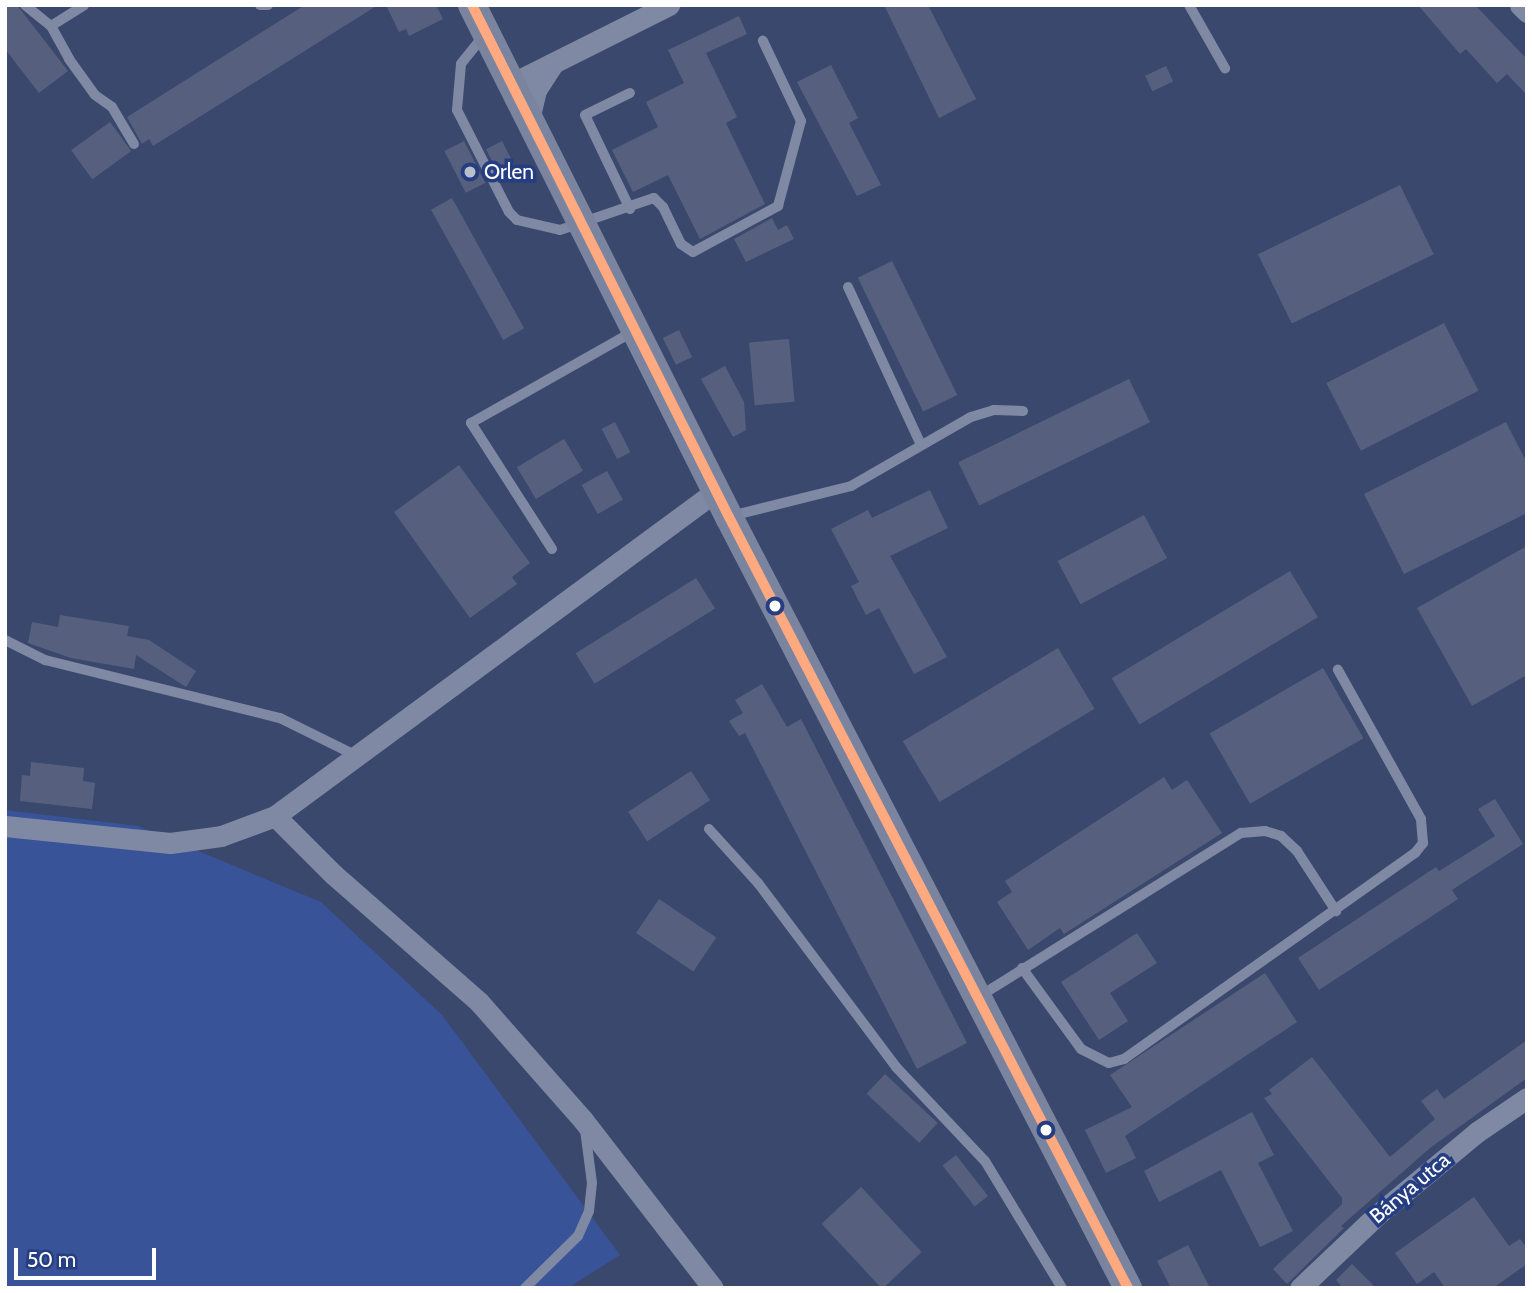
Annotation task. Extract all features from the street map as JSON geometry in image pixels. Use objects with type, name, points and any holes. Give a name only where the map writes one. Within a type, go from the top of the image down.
[{"type":"main road","points":[[472,5],[729,517],[1129,1288]]},
{"type":"street","points":[[511,84],[669,5]]},
{"type":"street","points":[[1520,5],[1527,12]]},
{"type":"street","points":[[529,120],[536,90],[553,63]]},
{"type":"street","points":[[5,826],[170,843],[221,836],[275,816],[359,757],[716,491]]},
{"type":"street","points":[[275,816],[333,874],[479,1002],[583,1120],[713,1288]]},
{"type":"street","name":"Bánya utca","points":[[1300,1288],[1377,1214],[1477,1132],[1527,1098]]},
{"type":"lane","points":[[25,5],[51,26],[69,59],[95,94],[112,107],[134,144]]},
{"type":"lane","points":[[51,26],[84,5]]},
{"type":"lane","points":[[260,5],[268,5]]},
{"type":"lane","points":[[1189,5],[1224,68]]},
{"type":"lane","points":[[486,33],[461,65],[457,110],[517,220],[560,230],[630,209],[648,200],[659,201],[681,244],[693,253],[778,206],[801,121],[763,41]]},
{"type":"lane","points":[[630,93],[585,115],[630,209]]},
{"type":"lane","points":[[848,287],[921,445]]},
{"type":"lane","points":[[552,549],[471,423],[634,331]]},
{"type":"lane","points":[[729,517],[851,486],[971,417],[994,410],[1023,411]]},
{"type":"lane","points":[[5,640],[45,660],[280,718],[359,757]]},
{"type":"lane","points":[[1022,968],[1082,1049],[1109,1063],[1138,1053],[1415,853],[1424,830],[1414,802],[1338,670]]},
{"type":"lane","points":[[709,830],[758,883],[896,1068],[985,1161],[1062,1288]]},
{"type":"lane","points":[[977,998],[1241,833],[1265,831],[1281,836],[1297,851],[1336,911]]},
{"type":"lane","points":[[525,1288],[578,1236],[589,1211],[592,1183],[583,1120]]},
{"type":"shaded area","points":[[5,810],[138,826],[321,902],[442,1015],[620,1255],[568,1288],[5,1288]]},
{"type":"building","points":[[5,5],[17,5],[68,71],[39,93],[5,49]]},
{"type":"building","points":[[305,5],[378,5],[153,146],[149,139],[142,144],[127,117]]},
{"type":"building","points":[[386,5],[436,5],[443,19],[409,36],[406,29],[399,32]]},
{"type":"building","points":[[884,5],[928,5],[976,99],[939,118]]},
{"type":"building","points":[[1418,5],[1475,5],[1527,59],[1527,95],[1507,74],[1497,83],[1466,49],[1460,54]]},
{"type":"building","points":[[739,16],[747,34],[706,53],[737,117],[726,123],[765,204],[700,239],[668,175],[633,192],[612,150],[658,127],[646,102],[684,83],[668,50]]},
{"type":"building","points":[[831,65],[858,118],[849,123],[881,185],[857,196],[797,82]]},
{"type":"building","points":[[1166,66],[1173,81],[1152,91],[1145,76]]},
{"type":"building","points":[[110,122],[131,151],[92,179],[71,150]]},
{"type":"building","points":[[464,141],[485,183],[466,193],[444,151]]},
{"type":"building","points":[[502,141],[514,165],[498,173],[486,149]]},
{"type":"building","points":[[1400,185],[1434,254],[1292,323],[1258,254]]},
{"type":"building","points":[[452,198],[524,328],[503,340],[431,210]]},
{"type":"building","points":[[772,218],[778,230],[787,225],[794,239],[746,262],[734,239]]},
{"type":"building","points":[[892,261],[957,395],[923,412],[858,278]]},
{"type":"building","points":[[1444,323],[1479,391],[1361,451],[1326,383]]},
{"type":"building","points":[[679,330],[692,357],[676,365],[663,338]]},
{"type":"building","points":[[789,339],[794,402],[755,405],[749,342]]},
{"type":"building","points":[[725,366],[744,402],[746,430],[733,437],[701,379]]},
{"type":"building","points":[[1129,379],[1150,422],[979,505],[958,462]]},
{"type":"building","points":[[615,422],[630,452],[617,459],[602,429]]},
{"type":"building","points":[[1506,422],[1527,463],[1527,513],[1404,574],[1364,494]]},
{"type":"building","points":[[564,439],[583,471],[536,499],[517,467]]},
{"type":"building","points":[[459,465],[530,563],[512,577],[517,584],[470,618],[394,512]]},
{"type":"building","points":[[607,471],[623,500],[598,514],[582,485]]},
{"type":"building","points":[[930,490],[948,528],[890,556],[947,657],[914,674],[879,608],[866,615],[851,586],[859,582],[831,529],[868,510],[872,518]]},
{"type":"building","points":[[1144,515],[1167,558],[1080,604],[1057,561]]},
{"type":"building","points":[[1527,546],[1527,675],[1472,706],[1417,608]]},
{"type":"building","points":[[1290,571],[1318,617],[1140,724],[1112,678]]},
{"type":"building","points":[[696,578],[715,609],[595,684],[576,653]]},
{"type":"building","points":[[60,615],[129,626],[127,636],[149,640],[196,671],[186,687],[136,655],[134,669],[71,658],[28,643],[32,622],[58,627]]},
{"type":"building","points":[[1058,648],[1095,709],[939,802],[903,741]]},
{"type":"building","points":[[1323,668],[1364,738],[1250,804],[1210,734]]},
{"type":"building","points":[[762,684],[787,727],[801,719],[967,1043],[917,1069],[745,733],[739,736],[729,721],[743,713],[735,700]]},
{"type":"building","points":[[31,762],[84,768],[83,781],[95,783],[92,809],[20,801],[22,775],[30,776]]},
{"type":"building","points":[[691,771],[710,800],[647,841],[628,812]]},
{"type":"building","points":[[1164,777],[1172,790],[1187,780],[1222,833],[1064,934],[1060,928],[1028,950],[997,902],[1012,892],[1005,881]]},
{"type":"building","points":[[1495,799],[1523,844],[1452,890],[1458,899],[1319,990],[1298,958],[1436,867],[1439,871],[1495,836],[1478,809]]},
{"type":"building","points":[[659,899],[716,938],[693,972],[636,933]]},
{"type":"building","points":[[1137,933],[1157,963],[1110,993],[1128,1021],[1099,1040],[1061,982]]},
{"type":"building","points":[[1265,973],[1297,1022],[1125,1136],[1136,1158],[1106,1173],[1085,1130],[1132,1107],[1110,1075]]},
{"type":"building","points":[[1527,1040],[1527,1078],[1430,1148],[1341,1226],[1344,1228],[1287,1284],[1273,1269],[1342,1204],[1342,1198],[1264,1098],[1272,1094],[1269,1090],[1312,1057],[1390,1157],[1435,1119],[1421,1101],[1437,1089],[1444,1099]]},
{"type":"building","points":[[885,1074],[938,1123],[919,1143],[867,1094]]},
{"type":"building","points":[[1252,1112],[1274,1155],[1258,1163],[1293,1231],[1260,1247],[1221,1170],[1159,1202],[1144,1171]]},
{"type":"building","points":[[956,1155],[988,1196],[975,1206],[943,1165]]},
{"type":"building","points":[[861,1187],[922,1252],[881,1288],[822,1224]]},
{"type":"building","points":[[1474,1197],[1509,1246],[1520,1239],[1527,1248],[1527,1264],[1493,1288],[1445,1288],[1434,1272],[1417,1284],[1395,1253]]},
{"type":"building","points":[[1188,1245],[1210,1288],[1171,1288],[1157,1261]]},
{"type":"building","points":[[1352,1264],[1376,1288],[1343,1288],[1336,1280]]},
{"type":"transit line","points":[[472,5],[729,517],[1128,1288]]},
{"type":"place","name":"Orlen","points":[[470,172]]}]
